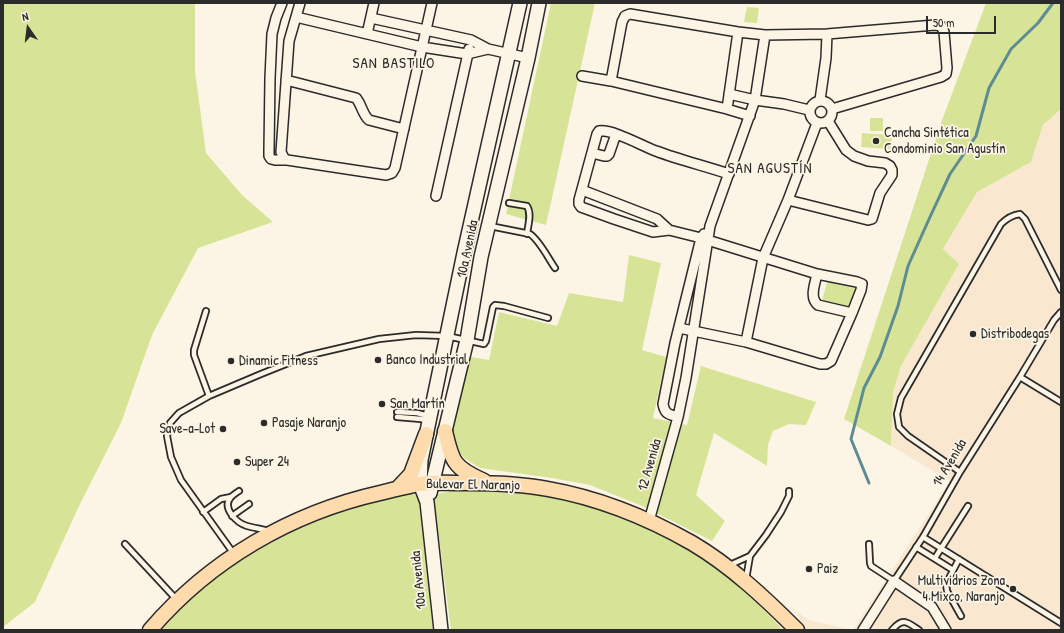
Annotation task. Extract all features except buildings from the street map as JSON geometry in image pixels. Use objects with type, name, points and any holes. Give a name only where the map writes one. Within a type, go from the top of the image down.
[{"type":"main road","points":[[397,489],[411,474],[429,424]]},
{"type":"main road","points":[[445,431],[451,454],[459,466],[468,474],[490,483]]},
{"type":"main road","name":"Bulevar El Naranjo","points":[[150,630],[205,576],[234,555],[273,532],[310,515],[361,497],[397,489],[426,484],[490,483],[519,485],[572,494],[597,501],[649,521],[694,544],[727,567],[772,605],[797,630]]},
{"type":"main road","points":[[772,605],[809,630]]},
{"type":"street","points":[[282,3],[272,34],[269,156],[271,159],[275,160],[287,160],[386,175],[392,173],[395,168],[432,3]]},
{"type":"street","points":[[287,160],[281,152],[289,41],[300,3]]},
{"type":"street","points":[[367,34],[374,3]]},
{"type":"street","name":"10a Avenida","points":[[441,630],[426,484],[421,460],[464,254],[520,3]]},
{"type":"street","name":"10a Avenida","points":[[426,484],[437,462],[445,431],[466,340],[481,257],[528,58],[539,3]]},
{"type":"street","points":[[611,81],[622,22],[625,16],[630,14],[765,35],[827,34],[935,25],[941,26],[944,32],[947,68],[946,74],[941,77],[832,109]]},
{"type":"street","points":[[296,17],[422,47],[468,54],[488,49]]},
{"type":"street","points":[[371,18],[470,40],[488,49],[528,58]]},
{"type":"street","points":[[727,109],[738,32]]},
{"type":"street","points":[[820,100],[826,58],[827,34]]},
{"type":"street","points":[[678,417],[669,414],[664,410],[663,404],[670,376],[675,343],[704,239],[755,100],[765,35]]},
{"type":"street","points":[[436,196],[470,40]]},
{"type":"street","points":[[582,76],[611,81],[750,116]]},
{"type":"street","points":[[286,80],[358,100],[364,116],[369,120],[404,129]]},
{"type":"street","points":[[730,94],[809,110]]},
{"type":"street","points":[[820,100],[828,103],[832,109],[831,117],[828,121],[821,124],[813,121],[810,117],[809,110],[813,103],[820,100]]},
{"type":"street","points":[[788,200],[868,220],[872,219],[874,216],[880,193],[892,175],[892,170],[890,166],[885,163],[868,161],[854,156],[846,150],[828,121]]},
{"type":"street","points":[[746,342],[764,258],[817,123]]},
{"type":"street","points":[[679,328],[746,342],[820,364],[826,364],[831,361],[862,290],[862,284],[857,282],[817,274],[704,239],[669,230],[653,232],[581,207],[579,204],[597,134],[599,131],[603,130],[656,151],[729,174]]},
{"type":"street","points":[[592,153],[607,156],[616,134]]},
{"type":"street","points":[[582,190],[657,219],[669,230]]},
{"type":"street","name":"12 Avenida","points":[[649,521],[678,417],[686,378],[704,239]]},
{"type":"street","points":[[464,254],[481,257]]},
{"type":"street","points":[[817,274],[813,297],[814,302],[818,305],[852,314]]},
{"type":"street","points":[[675,343],[691,346]]},
{"type":"street","points":[[894,581],[932,608],[946,630]]},
{"type":"street","name":"14 Avenida","points":[[864,630],[894,581]]},
{"type":"lane","points":[[509,203],[526,206],[528,208],[530,215],[527,234]]},
{"type":"lane","points":[[960,472],[908,436],[899,427],[897,414],[901,398],[1001,224],[1007,218],[1020,214],[1025,219],[1061,290]]},
{"type":"lane","points":[[489,226],[533,236],[555,268]]},
{"type":"lane","points":[[234,555],[181,480],[171,457],[167,436],[170,423],[179,413],[209,396],[261,374],[306,356],[338,348],[378,339],[416,334],[447,336],[482,344],[486,343],[493,307],[495,305],[548,318]]},
{"type":"lane","points":[[206,311],[194,350],[194,355],[209,396]]},
{"type":"lane","name":"14 Avenida","points":[[894,581],[923,537],[960,472],[1054,320],[1061,312]]},
{"type":"lane","points":[[1020,377],[1061,402]]},
{"type":"lane","points":[[397,415],[417,413],[429,424]]},
{"type":"lane","points":[[203,512],[221,499],[230,497],[239,491]]},
{"type":"lane","points":[[727,567],[750,556],[781,512],[789,496],[789,491]]},
{"type":"lane","points":[[230,497],[228,509],[236,520],[246,526],[273,532]]},
{"type":"lane","points":[[232,516],[249,504]]},
{"type":"lane","points":[[935,558],[968,506]]},
{"type":"lane","points":[[923,537],[1061,623]]},
{"type":"lane","points":[[125,544],[178,601]]},
{"type":"lane","points":[[869,544],[871,566],[894,581]]},
{"type":"lane","points":[[916,547],[953,570]]},
{"type":"lane","points":[[746,582],[750,556]]},
{"type":"lane","points":[[959,559],[946,584],[947,591],[961,616]]},
{"type":"lane","points":[[892,630],[900,622],[904,622],[920,630]]},
{"type":"shaded area","points":[[1061,109],[1061,630],[853,630],[950,481],[891,446],[893,393],[901,366],[959,264],[943,249],[977,192],[1031,162],[1043,125]]},
{"type":"shaded area","points":[[790,606],[808,620],[852,630],[808,630]]},
{"type":"green space","points":[[3,3],[195,3],[195,71],[206,153],[242,195],[273,222],[198,248],[152,335],[121,423],[80,504],[35,602],[3,627]]},
{"type":"green space","points":[[551,3],[595,3],[546,225],[506,214]]},
{"type":"green space","points":[[986,3],[1061,3],[1061,109],[1043,125],[1031,162],[977,192],[943,249],[959,264],[901,366],[893,393],[891,446],[844,419],[941,123]]},
{"type":"green space","points":[[747,7],[759,8],[757,23],[744,22]]},
{"type":"green space","points":[[870,118],[883,118],[883,131],[870,131]]},
{"type":"green space","name":"Cancha Sintética Condominio San Agustín","points":[[862,133],[892,135],[891,149],[861,147]]},
{"type":"green space","points":[[629,255],[661,263],[642,350],[666,357],[653,418],[687,425],[701,366],[816,402],[806,425],[789,424],[773,431],[768,445],[767,466],[714,433],[696,495],[725,521],[712,541],[642,506],[590,485],[480,468],[464,458],[456,447],[452,434],[470,357],[489,360],[499,312],[557,326],[569,293],[623,302]]},
{"type":"green space","points":[[827,282],[858,289],[854,309],[822,301]]},
{"type":"green space","points":[[461,489],[518,492],[556,498],[598,509],[637,524],[687,548],[727,574],[783,630],[451,630],[434,499],[437,494]]},
{"type":"green space","points":[[406,494],[414,494],[419,499],[433,630],[162,630],[171,619],[198,593],[241,559],[295,530],[344,509]]},
{"type":"waterway","points":[[869,483],[851,439],[864,388],[880,357],[898,306],[908,266],[950,174],[976,136],[989,88],[1011,49],[1038,23],[1053,3]]},
{"type":"place","name":"Cancha Sintética Condominio San Agustín","points":[[876,141]]},
{"type":"place","name":"Distribodegas","points":[[973,334]]},
{"type":"place","name":"Banco Industrial","points":[[378,360]]},
{"type":"place","name":"Dinamic Fitness","points":[[231,361]]},
{"type":"place","name":"San Martín","points":[[382,404]]},
{"type":"place","name":"Pasaje Naranjo","points":[[264,423]]},
{"type":"place","name":"Save-a-Lot","points":[[223,429]]},
{"type":"place","name":"Super 24","points":[[237,462]]},
{"type":"place","name":"Paiz","points":[[809,569]]},
{"type":"place","name":"Multividrios Zona 4 Mixco, Naranjo","points":[[1013,589]]},
{"type":"district","name":"SAN BASTILO","points":[[394,64]]},
{"type":"district","name":"SAN AGUSTÍN","points":[[770,169]]}]
